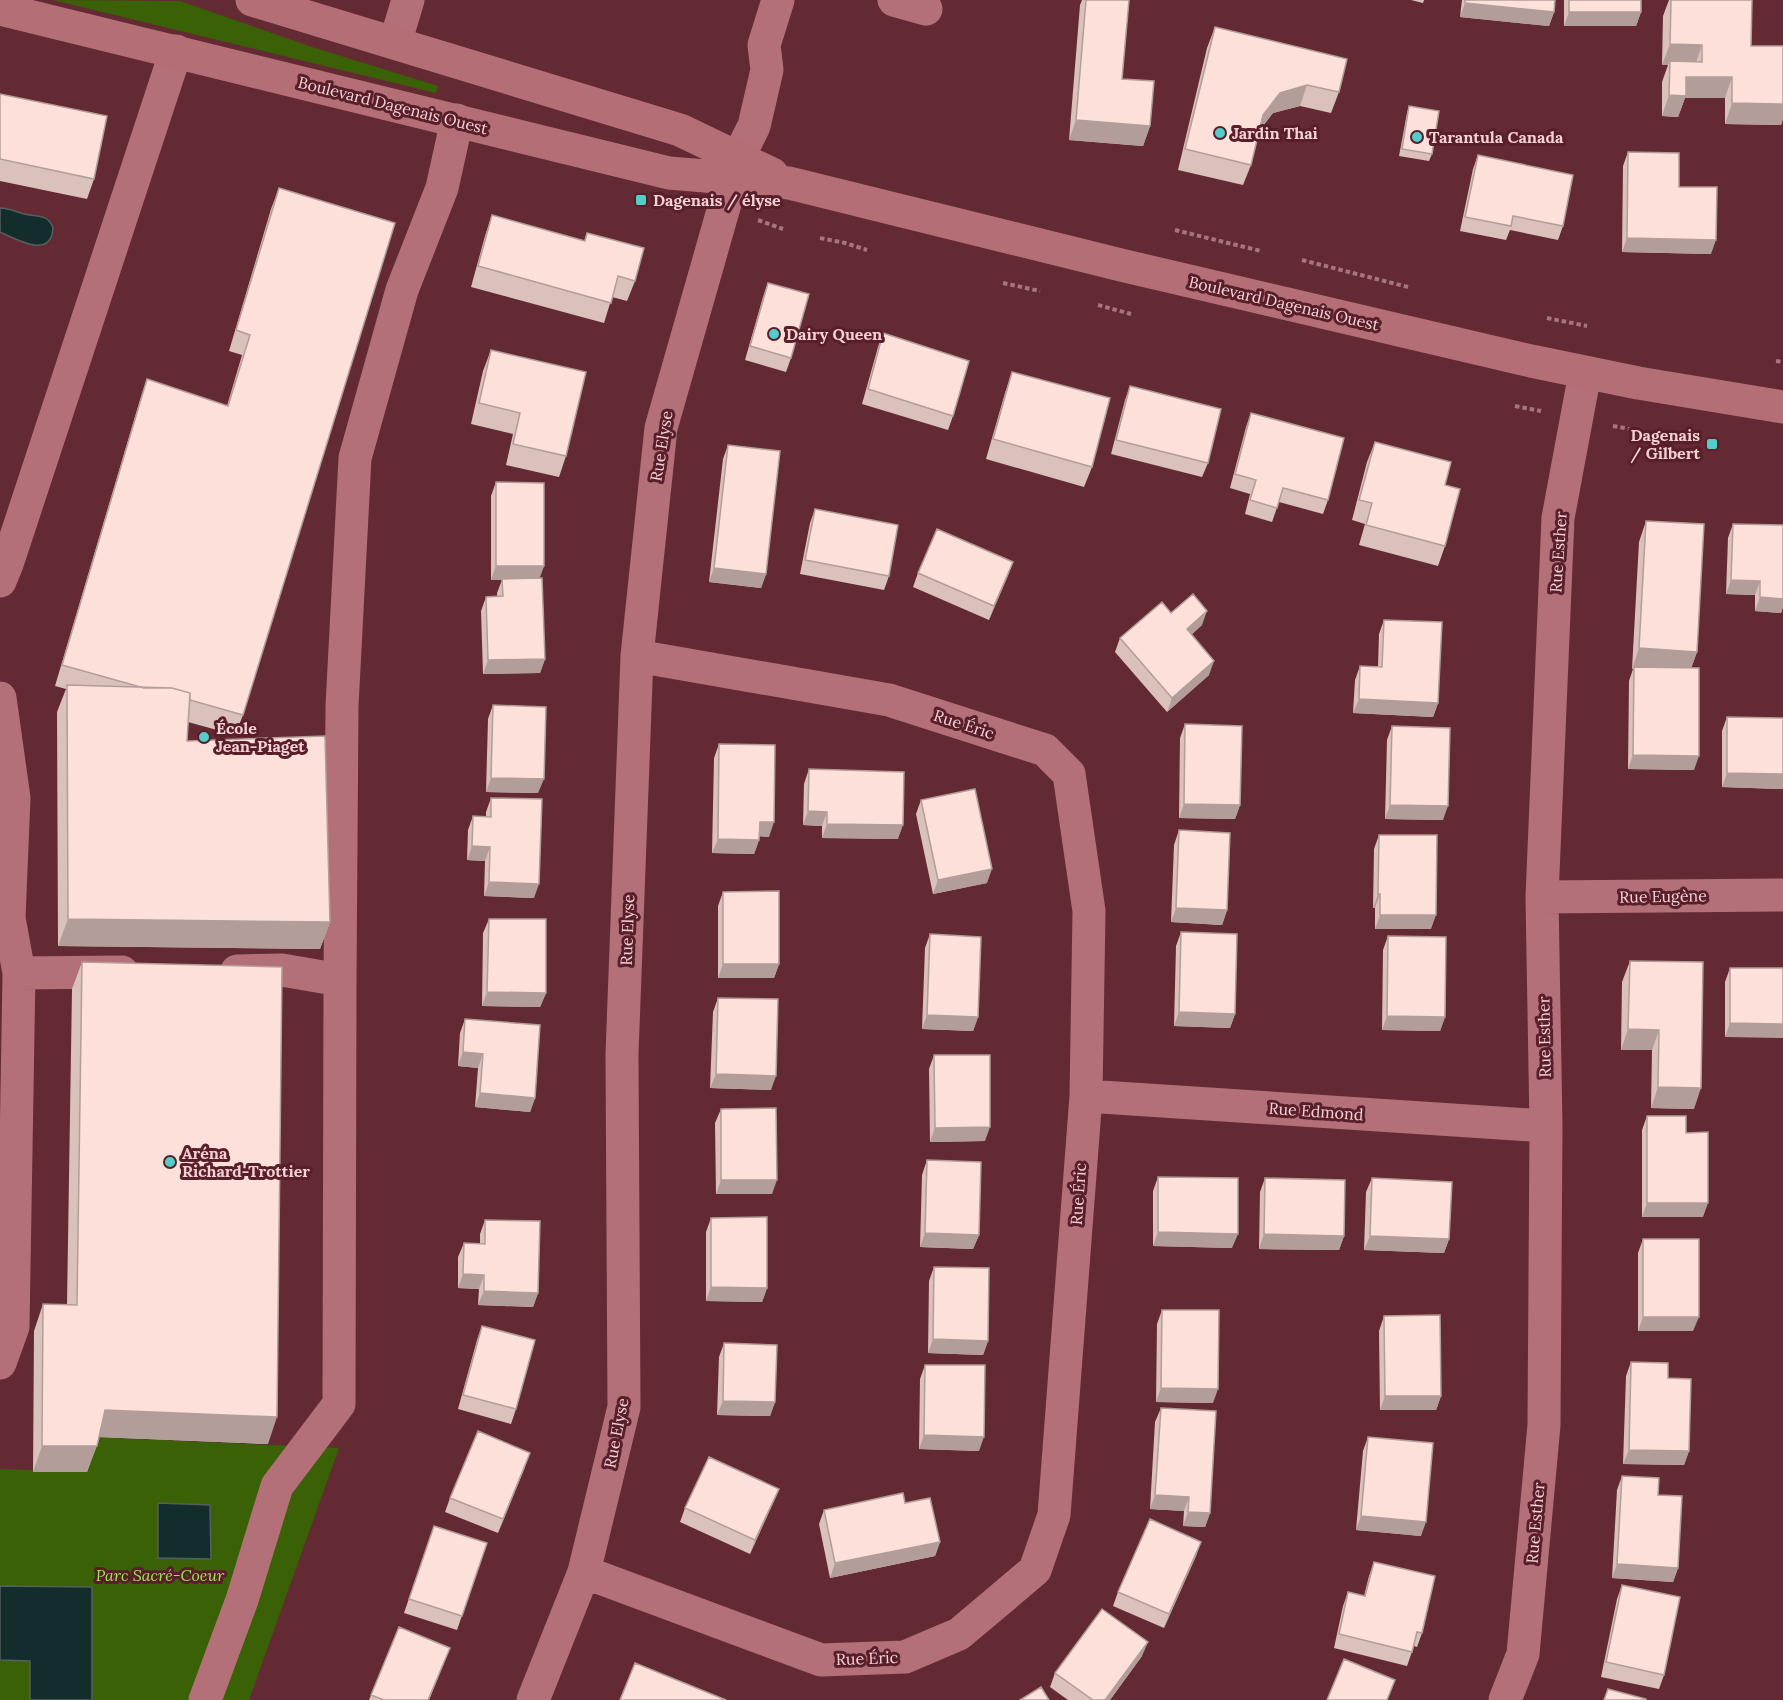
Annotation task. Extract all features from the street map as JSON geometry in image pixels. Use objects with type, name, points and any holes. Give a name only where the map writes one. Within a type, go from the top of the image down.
[{"type":"main road","name":"Boulevard Dagenais Ouest","points":[[252,0],[680,130],[735,168],[789,183],[1125,266],[1585,373],[1783,407]]},
{"type":"main road","name":"Boulevard Dagenais Ouest","points":[[0,9],[669,173],[735,168]]},
{"type":"street","points":[[396,44],[408,0]]},
{"type":"street","name":"Rue Elyse","points":[[533,1700],[584,1572],[624,1407],[622,1054],[637,656],[661,428],[735,168],[754,126],[767,70],[764,45],[778,0]]},
{"type":"street","points":[[894,0],[926,9]]},
{"type":"street","points":[[0,581],[176,51]]},
{"type":"street","points":[[205,1700],[242,1600],[277,1486],[339,1404],[342,705],[355,458],[402,290],[442,188],[457,120]]},
{"type":"street","name":"Rue Esther","points":[[1505,1700],[1523,1654],[1544,1425],[1546,1126],[1542,897],[1558,518],[1585,373]]},
{"type":"street","name":"Rue Éric","points":[[584,1572],[821,1660],[905,1657],[959,1634],[1035,1570],[1054,1515],[1086,1096],[1089,911],[1069,774],[1045,750],[889,700],[637,656]]},
{"type":"street","points":[[0,698],[14,798],[9,918],[19,973],[14,1327],[0,1362]]},
{"type":"street","name":"Rue Eugène","points":[[1542,897],[1783,895]]},
{"type":"street","points":[[210,971],[282,970],[340,980]]},
{"type":"street","points":[[19,973],[150,972]]},
{"type":"street","name":"Rue Edmond","points":[[1086,1096],[1546,1126]]},
{"type":"path","points":[[1175,230],[1261,250]]},
{"type":"path","points":[[820,238],[867,250]]},
{"type":"path","points":[[1302,260],[1408,287]]},
{"type":"path","points":[[1003,283],[1040,291]]},
{"type":"path","points":[[1098,305],[1131,314]]},
{"type":"path","points":[[1547,318],[1587,327]]},
{"type":"path","points":[[1776,361],[1783,362]]},
{"type":"green space","points":[[53,0],[180,1],[312,47],[438,86],[436,93]]},
{"type":"green space","name":"Parc Sacré-Coeur","points":[[96,1437],[339,1448],[249,1700],[0,1700],[0,1469],[58,1471]]},
{"type":"water","points":[[0,208],[45,218],[53,228],[51,238],[46,243],[32,245],[0,232]]},
{"type":"water","points":[[158,1503],[210,1505],[211,1559],[158,1558]]},
{"type":"water","points":[[0,1586],[92,1587],[92,1700],[30,1700],[30,1661],[0,1660]]},
{"type":"building","points":[[1086,0],[1129,0],[1122,79],[1154,81],[1150,126],[1076,120]]},
{"type":"building","points":[[1465,0],[1555,0],[1554,12],[1465,3]]},
{"type":"building","points":[[1569,0],[1641,0],[1641,12],[1569,12]]},
{"type":"building","points":[[1671,0],[1752,0],[1751,46],[1783,46],[1783,104],[1732,103],[1732,77],[1686,77],[1686,96],[1669,95],[1670,61],[1702,62],[1702,45],[1670,44]]},
{"type":"building","points":[[1215,27],[1347,59],[1339,92],[1307,85],[1280,93],[1263,115],[1251,165],[1185,149]]},
{"type":"building","points":[[0,94],[107,116],[94,179],[0,159]]},
{"type":"building","points":[[1409,106],[1439,111],[1432,154],[1402,149]]},
{"type":"building","points":[[1628,152],[1679,153],[1679,187],[1717,187],[1716,240],[1627,238]]},
{"type":"building","points":[[1478,155],[1573,175],[1563,226],[1513,216],[1511,226],[1465,217]]},
{"type":"building","points":[[279,188],[395,223],[243,715],[190,700],[190,693],[172,688],[144,688],[62,665],[147,379],[228,406],[250,335],[236,330]]},
{"type":"building","points":[[492,215],[585,241],[587,233],[644,248],[635,281],[618,276],[611,303],[478,266]]},
{"type":"building","name":"Dairy Queen","points":[[768,283],[809,294],[791,358],[750,346]]},
{"type":"building","points":[[883,333],[969,361],[953,416],[868,389]]},
{"type":"building","points":[[491,350],[586,372],[566,456],[513,444],[520,413],[479,403]]},
{"type":"building","points":[[1012,372],[1110,398],[1092,467],[993,439]]},
{"type":"building","points":[[1130,386],[1221,409],[1208,463],[1116,440]]},
{"type":"building","points":[[1251,413],[1344,438],[1328,500],[1283,488],[1277,508],[1250,500],[1256,480],[1235,474]]},
{"type":"building","points":[[1375,442],[1451,462],[1445,485],[1460,489],[1445,546],[1366,525],[1372,503],[1359,500]]},
{"type":"building","points":[[728,445],[780,451],[766,574],[714,568]]},
{"type":"building","points":[[496,482],[544,483],[544,566],[496,566]]},
{"type":"building","points":[[815,509],[898,525],[889,576],[805,560]]},
{"type":"building","points":[[1646,521],[1704,524],[1697,652],[1639,648]]},
{"type":"building","points":[[1733,524],[1783,525],[1783,599],[1760,597],[1760,581],[1731,580]]},
{"type":"building","points":[[937,529],[1013,562],[994,606],[918,573]]},
{"type":"building","points":[[542,578],[545,659],[488,660],[486,597],[503,596],[502,579]]},
{"type":"building","points":[[1193,594],[1207,611],[1187,629],[1214,661],[1172,698],[1120,638],[1162,602],[1171,613]]},
{"type":"building","points":[[1384,620],[1442,622],[1438,703],[1359,699],[1360,666],[1382,667]]},
{"type":"building","points":[[1634,667],[1699,668],[1699,756],[1633,755]]},
{"type":"building","points":[[67,685],[172,688],[190,693],[187,741],[325,736],[330,922],[68,919]]},
{"type":"building","points":[[493,705],[546,707],[544,779],[491,778]]},
{"type":"building","points":[[1727,717],[1783,718],[1783,774],[1727,773]]},
{"type":"building","points":[[1185,724],[1242,726],[1240,805],[1184,804]]},
{"type":"building","points":[[1392,726],[1450,728],[1448,806],[1390,805]]},
{"type":"building","points":[[719,744],[775,745],[774,822],[760,822],[759,840],[718,839]]},
{"type":"building","points":[[809,769],[904,772],[903,825],[827,824],[827,812],[808,811]]},
{"type":"building","points":[[975,789],[992,869],[938,880],[921,800]]},
{"type":"building","points":[[491,798],[542,799],[539,884],[489,882],[490,847],[472,846],[473,816],[491,817]]},
{"type":"building","points":[[1179,830],[1230,833],[1227,910],[1176,908]]},
{"type":"building","points":[[1379,835],[1437,835],[1436,915],[1380,915]]},
{"type":"building","points":[[779,891],[779,964],[723,964],[723,892]]},
{"type":"building","points":[[489,919],[546,919],[546,993],[487,992]]},
{"type":"building","points":[[1181,932],[1237,934],[1235,1014],[1179,1012]]},
{"type":"building","points":[[930,934],[981,937],[978,1017],[927,1015]]},
{"type":"building","points":[[1388,936],[1446,937],[1445,1017],[1387,1016]]},
{"type":"building","points":[[1630,961],[1703,962],[1701,1088],[1658,1087],[1659,1030],[1628,1029]]},
{"type":"building","name":"Aréna Richard-Trottier","points":[[82,962],[282,967],[277,1417],[105,1410],[97,1446],[42,1446],[43,1304],[77,1305]]},
{"type":"building","points":[[1730,968],[1783,968],[1783,1024],[1730,1023]]},
{"type":"building","points":[[718,998],[778,999],[776,1076],[716,1074]]},
{"type":"building","points":[[465,1019],[540,1025],[535,1098],[480,1093],[483,1054],[463,1052]]},
{"type":"building","points":[[934,1055],[990,1055],[990,1127],[935,1128]]},
{"type":"building","points":[[776,1108],[777,1180],[721,1180],[721,1109]]},
{"type":"building","points":[[1647,1116],[1686,1116],[1686,1133],[1708,1132],[1708,1203],[1647,1203]]},
{"type":"building","points":[[927,1160],[981,1162],[979,1235],[925,1233]]},
{"type":"building","points":[[1158,1177],[1238,1178],[1238,1234],[1158,1232]]},
{"type":"building","points":[[1265,1178],[1345,1180],[1344,1236],[1264,1234]]},
{"type":"building","points":[[1372,1178],[1452,1182],[1449,1239],[1370,1236]]},
{"type":"building","points":[[767,1217],[767,1288],[711,1287],[711,1218]]},
{"type":"building","points":[[485,1220],[540,1221],[538,1293],[484,1291],[484,1275],[463,1274],[464,1243],[485,1244]]},
{"type":"building","points":[[1643,1239],[1699,1239],[1699,1317],[1643,1317]]},
{"type":"building","points":[[934,1267],[989,1268],[988,1341],[933,1339]]},
{"type":"building","points":[[1162,1310],[1219,1310],[1218,1389],[1161,1388]]},
{"type":"building","points":[[1440,1315],[1441,1396],[1385,1396],[1384,1316]]},
{"type":"building","points":[[482,1326],[535,1340],[516,1409],[463,1395]]},
{"type":"building","points":[[724,1343],[777,1345],[775,1402],[723,1401]]},
{"type":"building","points":[[1631,1362],[1668,1363],[1668,1378],[1691,1379],[1689,1451],[1629,1450]]},
{"type":"building","points":[[925,1365],[985,1365],[984,1437],[924,1435]]},
{"type":"building","points":[[1161,1408],[1216,1411],[1210,1513],[1188,1512],[1189,1497],[1155,1495]]},
{"type":"building","points":[[478,1431],[530,1453],[503,1519],[450,1498]]},
{"type":"building","points":[[1368,1437],[1433,1443],[1426,1522],[1361,1516]]},
{"type":"building","points":[[709,1457],[779,1489],[755,1540],[685,1508]]},
{"type":"building","points":[[1622,1476],[1659,1478],[1658,1495],[1682,1496],[1678,1568],[1617,1564]]},
{"type":"building","points":[[903,1493],[905,1503],[930,1498],[940,1542],[835,1563],[824,1510]]},
{"type":"building","points":[[1150,1519],[1201,1542],[1169,1614],[1118,1592]]},
{"type":"building","points":[[434,1526],[487,1543],[462,1616],[409,1599]]},
{"type":"building","points":[[1374,1562],[1435,1576],[1422,1633],[1417,1632],[1412,1652],[1339,1634],[1348,1592],[1365,1596]]},
{"type":"building","points":[[1622,1585],[1680,1597],[1664,1675],[1606,1662]]},
{"type":"building","points":[[1102,1609],[1148,1642],[1105,1700],[1093,1700],[1055,1673]]},
{"type":"building","points":[[399,1627],[450,1648],[428,1700],[384,1700],[371,1695]]},
{"type":"building","points":[[1344,1659],[1395,1680],[1387,1700],[1327,1700]]},
{"type":"building","points":[[635,1663],[726,1700],[620,1700]]},
{"type":"building","points":[[1041,1687],[1049,1700],[1020,1700]]},
{"type":"building","points":[[1608,1689],[1646,1699],[1646,1700],[1604,1700]]},
{"type":"place","name":"Jardin Thai","points":[[1220,133]]},
{"type":"place","name":"Tarantula Canada","points":[[1417,137]]},
{"type":"place","name":"Dagenais / élyse","points":[[641,200]]},
{"type":"place","name":"Dairy Queen","points":[[774,334]]},
{"type":"place","name":"Dagenais / Gilbert","points":[[1712,444]]},
{"type":"place","name":"École Jean-Piaget","points":[[204,737]]},
{"type":"place","name":"Aréna Richard-Trottier","points":[[170,1162]]}]
